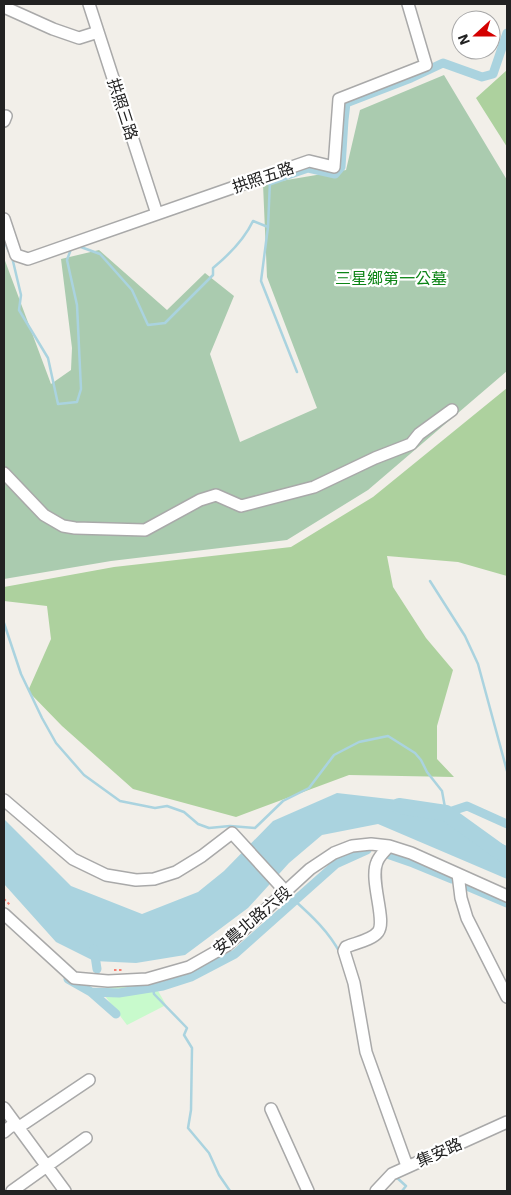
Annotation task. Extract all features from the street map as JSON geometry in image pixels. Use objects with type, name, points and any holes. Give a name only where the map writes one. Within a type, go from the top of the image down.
[{"type":"street","name":"拱照三路","points":[[89,4],[157,214]]},
{"type":"street","name":"拱照五路","points":[[4,219],[16,255],[28,259],[309,161],[334,167],[339,100],[426,65],[408,4]]},
{"type":"street","points":[[4,7],[53,29],[79,38],[98,32]]},
{"type":"street","points":[[4,473],[44,515],[63,526],[145,530],[200,500],[216,495],[241,506],[314,487],[375,458],[412,444],[420,434],[452,410]]},
{"type":"street","points":[[4,800],[73,859],[106,875],[136,880],[154,879],[176,872],[202,856],[232,833],[286,892]]},
{"type":"street","name":"安農北路六段","points":[[4,914],[74,978],[100,981],[147,979],[190,967],[226,946],[310,870],[334,853],[352,846],[371,844],[389,846],[411,853],[507,896]]},
{"type":"street","points":[[389,846],[376,862],[375,872],[375,888],[381,927],[378,933],[346,947],[344,951],[354,983],[366,1052],[407,1166]]},
{"type":"street","points":[[458,874],[461,898],[467,918],[507,997]]},
{"type":"street","points":[[4,1132],[12,1126],[22,1125],[89,1080]]},
{"type":"street","points":[[4,1108],[65,1191]]},
{"type":"street","points":[[271,1108],[308,1191]]},
{"type":"street","name":"集安路","points":[[376,1191],[392,1174],[407,1166],[507,1122]]},
{"type":"street","points":[[12,1191],[86,1138]]},
{"type":"path","points":[[100,981],[116,969],[132,970]]},
{"type":"green space","points":[[507,70],[507,147],[476,98]]},
{"type":"green space","name":"三星鄉第一公墓","points":[[444,75],[507,180],[507,371],[368,490],[287,540],[111,561],[4,579],[4,258],[51,384],[71,370],[72,348],[61,259],[99,250],[167,310],[205,273],[234,296],[210,354],[240,442],[317,408],[267,277],[263,184],[346,170],[360,110]]},
{"type":"green space","points":[[507,388],[507,576],[458,562],[387,556],[393,587],[426,638],[453,670],[437,726],[437,759],[454,777],[349,775],[236,817],[133,789],[62,726],[28,691],[51,639],[47,606],[4,601],[4,587],[114,567],[291,547],[373,497]]},
{"type":"green space","points":[[153,982],[166,1005],[127,1025],[102,992],[108,985]]},
{"type":"water","points":[[337,793],[398,800],[507,846],[507,879],[378,824],[322,835],[289,863],[248,908],[185,955],[136,963],[94,961],[56,942],[4,884],[4,819],[71,886],[142,914],[198,892],[224,871],[273,821]]},
{"type":"waterway","points":[[270,181],[308,168],[335,174],[341,167],[346,103],[411,78],[443,63],[482,77],[493,74],[507,33]]},
{"type":"waterway","points":[[78,246],[100,254],[132,290],[148,325],[165,323],[213,275],[213,268],[236,246],[253,221],[268,227],[270,181]]},
{"type":"waterway","points":[[268,227],[261,281],[297,372]]},
{"type":"waterway","points":[[4,240],[9,252]]},
{"type":"waterway","points":[[12,257],[21,295],[19,310],[48,358],[58,404],[77,402],[81,389],[77,305],[67,260],[71,249]]},
{"type":"waterway","points":[[430,581],[465,636],[478,664],[507,771]]},
{"type":"waterway","points":[[4,623],[21,674],[56,743],[84,775],[120,801],[155,808],[167,806],[184,812],[198,824],[209,828],[230,826],[255,828],[283,801],[309,788],[334,755],[359,742],[388,736],[415,753],[421,760],[427,772],[442,791],[446,813]]},
{"type":"waterway","points":[[399,806],[446,813],[507,857]]},
{"type":"waterway","points":[[446,813],[467,806],[507,824]]},
{"type":"waterway","points":[[68,979],[91,992],[119,993],[163,986],[191,977],[235,954],[336,864],[367,850]]},
{"type":"waterway","points":[[387,854],[452,879]]},
{"type":"waterway","points":[[467,886],[507,903]]},
{"type":"waterway","points":[[294,900],[314,918],[336,945],[340,953]]},
{"type":"waterway","points":[[94,949],[97,969]]},
{"type":"waterway","points":[[153,987],[154,994],[187,1028],[184,1035],[192,1048],[191,1110],[188,1128],[209,1153],[219,1175],[230,1191]]},
{"type":"waterway","points":[[91,992],[116,1014]]},
{"type":"waterway","points":[[395,1176],[406,1186],[402,1191]]}]
